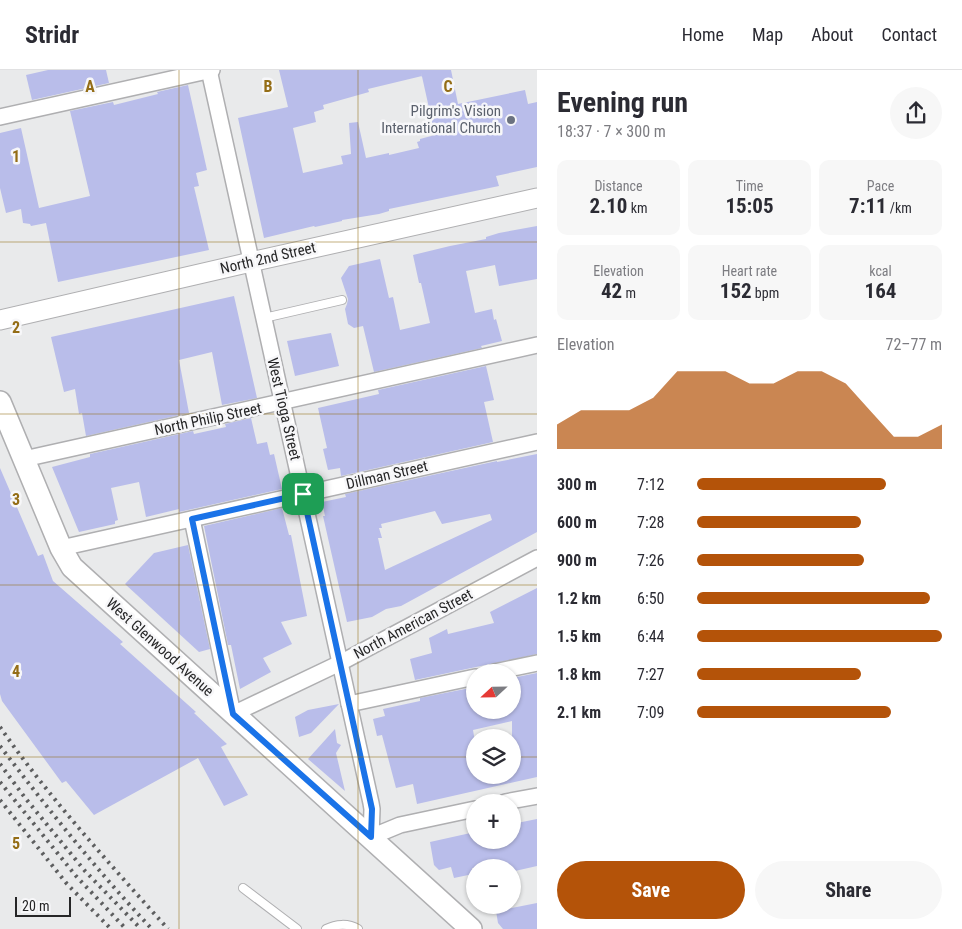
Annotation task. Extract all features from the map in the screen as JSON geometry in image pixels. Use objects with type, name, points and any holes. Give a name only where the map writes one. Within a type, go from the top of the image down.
[{"type":"main road","name":"West Glenwood Avenue","points":[[0,402],[61,548],[72,568],[471,929]]},
{"type":"street","points":[[0,117],[210,70]]},
{"type":"street","name":"West Tioga Street","points":[[210,70],[372,809],[371,837]]},
{"type":"street","name":"North 2nd Street","points":[[0,320],[537,198]]},
{"type":"street","name":"North Philip Street","points":[[24,459],[537,345]]},
{"type":"street","name":"Dillman Street","points":[[61,548],[537,442]]},
{"type":"street","points":[[192,519],[233,714]]},
{"type":"street","name":"North American Street","points":[[233,714],[340,663],[537,558]]},
{"type":"street","points":[[521,666],[537,663]]},
{"type":"street","points":[[349,704],[466,679]]},
{"type":"street","points":[[521,799],[537,796]]},
{"type":"street","points":[[371,837],[400,825],[466,811]]},
{"type":"lane","points":[[264,318],[342,300]]},
{"type":"lane","points":[[244,888],[297,929]]},
{"type":"lane","points":[[326,929],[343,924],[351,925],[358,929]]},
{"type":"building","points":[[48,70],[106,70],[109,83],[32,100],[26,75]]},
{"type":"building","points":[[279,70],[451,70],[458,104],[525,90],[528,104],[537,102],[537,167],[496,176],[499,186],[264,238],[238,118],[288,107]],"holes":[[[422,76],[435,135],[420,139],[417,142],[419,148],[366,158],[358,122],[349,123],[351,154],[341,156],[343,164],[303,173],[293,128],[316,122],[314,112],[324,109],[323,105],[369,92],[368,89]]]},
{"type":"building","points":[[188,85],[207,170],[196,173],[199,186],[194,187],[209,250],[58,282],[46,223],[31,226],[30,224],[23,223],[21,209],[6,213],[0,188],[0,133],[21,128],[39,208],[90,196],[70,111],[113,102],[114,105]]},
{"type":"building","points":[[537,226],[537,279],[499,286],[495,265],[466,271],[475,313],[492,309],[502,341],[481,346],[482,348],[374,372],[363,326],[354,328],[348,324],[345,309],[348,299],[341,278],[349,266],[380,259],[389,298],[393,297],[400,330],[430,323],[413,255],[486,239],[486,237],[499,233]]},
{"type":"building","points":[[234,296],[257,398],[222,405],[212,352],[179,360],[189,413],[86,436],[82,413],[79,414],[75,389],[64,392],[51,337]]},
{"type":"building","points":[[331,333],[339,366],[295,376],[287,341]]},
{"type":"building","points":[[486,366],[494,400],[484,402],[493,442],[341,476],[340,468],[328,470],[323,449],[327,448],[318,408],[379,394],[378,390]]},
{"type":"building","points":[[251,418],[257,444],[267,442],[270,455],[274,454],[282,489],[179,512],[179,509],[146,517],[139,482],[111,488],[118,520],[115,521],[115,524],[79,532],[52,467],[90,457],[90,454],[193,431],[194,434],[226,427],[225,424]]},
{"type":"building","points":[[537,454],[537,532],[401,606],[386,609],[372,617],[347,622],[323,516],[325,516],[322,502],[346,497],[345,494]],"holes":[[[435,511],[442,524],[490,514],[492,520],[385,570],[378,538],[382,538],[379,528],[382,528],[381,524]]]},
{"type":"building","points":[[0,468],[38,556],[43,554],[53,581],[123,642],[120,644],[196,712],[194,713],[227,744],[221,747],[248,795],[224,806],[198,758],[94,815],[66,781],[62,783],[2,701],[0,694]]},
{"type":"building","points":[[282,508],[289,535],[291,535],[307,616],[281,622],[292,644],[263,658],[271,672],[240,689],[231,645],[228,645],[204,526]]},
{"type":"building","points":[[188,545],[210,649],[199,652],[125,584],[154,553]]},
{"type":"building","points":[[537,588],[537,654],[490,664],[466,664],[466,669],[415,680],[410,659],[432,653],[429,638],[447,629],[448,634],[494,623],[490,612]]},
{"type":"building","points":[[537,673],[537,777],[521,781],[521,729],[512,729],[512,721],[477,729],[466,729],[466,784],[506,784],[417,804],[413,784],[396,788],[382,735],[377,736],[373,719],[385,716],[383,709],[420,701],[420,698],[466,689],[466,719],[521,719],[521,676]]},
{"type":"building","points":[[339,704],[311,733],[299,737],[295,717],[308,710]]},
{"type":"building","points":[[335,729],[337,743],[341,745],[336,753],[345,791],[308,759]]},
{"type":"building","points":[[537,819],[537,866],[521,870],[521,859],[466,859],[466,875],[454,878],[451,867],[439,870],[434,865],[430,842],[466,834],[466,849],[521,849],[521,822]]},
{"type":"building","points":[[537,903],[537,929],[503,929],[498,923],[496,914],[521,914],[521,906]]},
{"type":"railway","points":[[0,727],[39,780],[168,929]]},
{"type":"railway","points":[[0,746],[74,840],[152,929]]},
{"type":"railway","points":[[0,764],[85,871],[141,929]]},
{"type":"railway","points":[[0,782],[76,876],[126,929]]},
{"type":"railway","points":[[0,800],[67,884],[111,929]]},
{"type":"place","name":"Pilgrim's Vision International Church","points":[[511,120]]},
{"type":"route","points":[[303,494],[372,809],[371,837],[233,714],[192,519],[303,494]]}]
